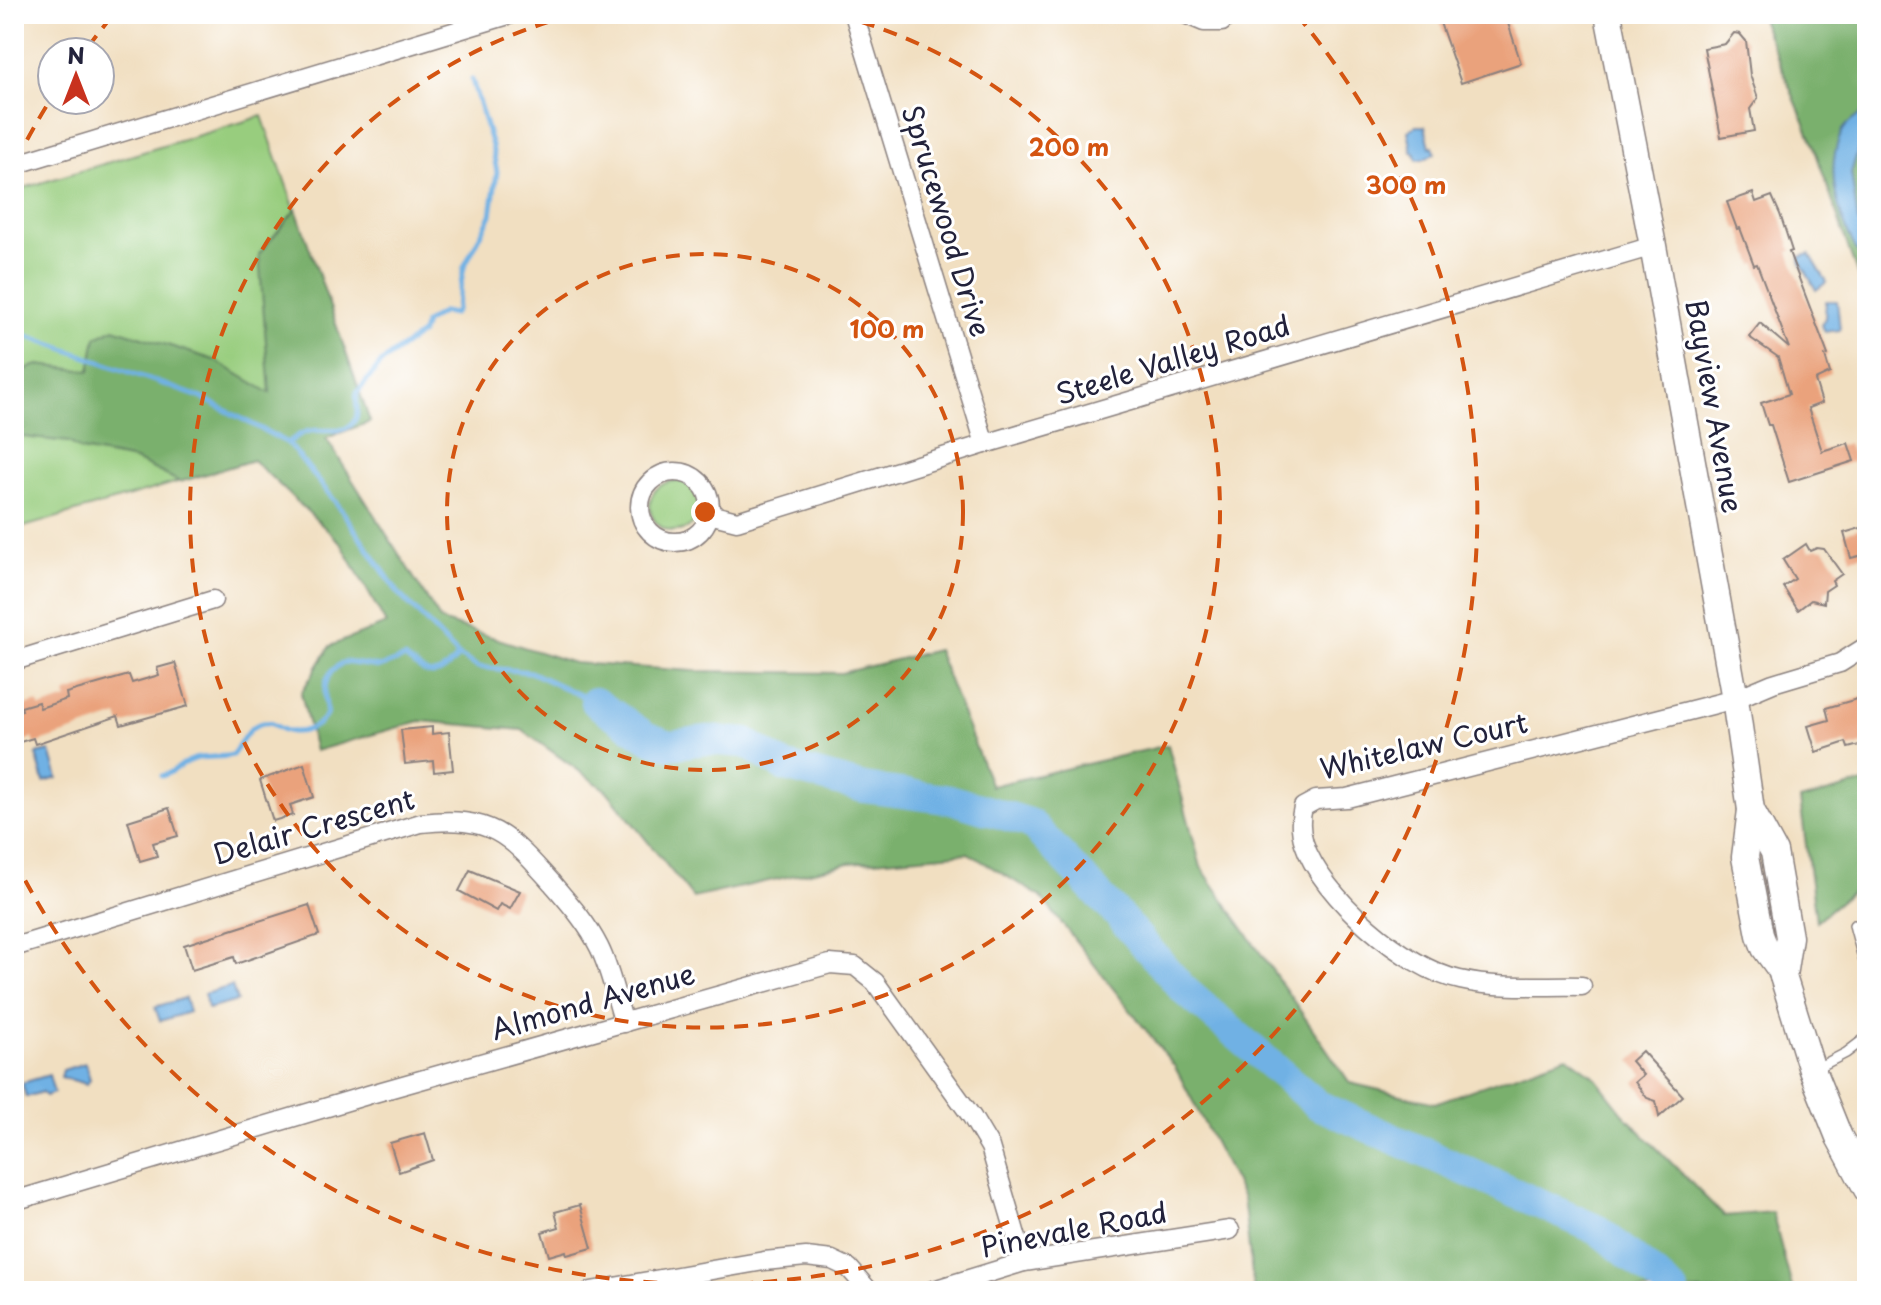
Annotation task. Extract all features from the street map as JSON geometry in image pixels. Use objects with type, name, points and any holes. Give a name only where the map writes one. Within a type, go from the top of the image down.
[{"type":"main road","name":"Bayview Avenue","points":[[1608,14],[1735,699],[1751,810],[1744,849],[1757,922],[1762,942],[1783,976],[1812,1070],[1839,1137],[1867,1189]]},
{"type":"street","points":[[14,165],[512,14]]},
{"type":"street","name":"Sprucewood Drive","points":[[854,14],[985,444]]},
{"type":"street","points":[[1185,14],[1204,22],[1222,22]]},
{"type":"street","name":"Steele Valley Road","points":[[709,514],[737,521],[985,444],[1653,246]]},
{"type":"street","points":[[14,661],[213,600]]},
{"type":"street","points":[[1735,699],[1773,683],[1840,663],[1867,646]]},
{"type":"street","name":"Whitelaw Court","points":[[1582,986],[1461,981],[1435,972],[1410,956],[1382,938],[1329,888],[1304,844],[1300,822],[1303,807],[1316,800],[1347,798],[1735,699]]},
{"type":"street","name":"Delair Crescent","points":[[14,947],[421,823],[452,819],[478,823],[518,846],[585,922],[601,951],[624,1023]]},
{"type":"street","name":"Almond Avenue","points":[[14,1201],[371,1094],[830,964],[855,966],[875,982],[972,1117],[990,1147],[1024,1262]]},
{"type":"street","name":"Pinevale Road","points":[[930,1291],[1024,1262],[1230,1230]]},
{"type":"street","points":[[591,1291],[764,1261],[806,1257],[832,1260],[849,1268],[869,1291]]},
{"type":"lane","points":[[1854,925],[1867,973]]},
{"type":"lane","points":[[1812,1070],[1846,1053],[1867,1037]]},
{"type":"lane","points":[[1858,1291],[1867,1287]]},
{"type":"green space","points":[[1759,14],[1867,14],[1867,303],[1811,138]]},
{"type":"green space","points":[[262,116],[370,422],[14,530],[14,191]]},
{"type":"green space","points":[[296,209],[370,422],[326,438],[441,621],[574,663],[693,671],[841,673],[937,650],[991,786],[1168,745],[1201,867],[1350,1083],[1435,1103],[1567,1056],[1593,1075],[1627,1118],[1724,1216],[1772,1212],[1793,1291],[1254,1291],[1243,1198],[1175,1067],[1041,897],[968,853],[849,863],[693,898],[607,791],[522,730],[420,721],[315,751],[301,693],[330,646],[386,624],[341,543],[253,460],[180,482],[135,460],[81,450],[69,442],[14,436],[14,373],[38,365],[90,371],[96,337],[114,328],[214,360],[270,393],[259,254]]},
{"type":"green space","points":[[675,481],[693,488],[700,506],[693,524],[675,531],[657,524],[650,506],[657,488]]},
{"type":"green space","points":[[1867,782],[1867,879],[1816,921],[1800,800]]},
{"type":"water","points":[[1867,110],[1867,130],[1861,139],[1851,173],[1858,222],[1867,232],[1867,268],[1850,237],[1837,202],[1834,165],[1836,147],[1843,130]]},
{"type":"water","points":[[1416,126],[1425,126],[1430,147],[1433,146],[1435,153],[1425,159],[1417,160],[1412,152],[1408,131]]},
{"type":"water","points":[[1810,254],[1827,282],[1816,290],[1800,261],[1800,257]]},
{"type":"water","points":[[1826,301],[1837,301],[1840,330],[1825,332],[1821,325],[1825,318]]},
{"type":"water","points":[[50,751],[58,778],[44,782],[36,754]]},
{"type":"water","points":[[232,986],[237,1001],[208,1009],[204,994]]},
{"type":"water","points":[[185,998],[189,1012],[160,1021],[155,1007]]},
{"type":"water","points":[[85,1063],[90,1079],[87,1084],[61,1077],[63,1070]]},
{"type":"water","points":[[49,1075],[54,1093],[46,1096],[42,1092],[26,1097],[22,1083]]},
{"type":"building","points":[[1437,14],[1505,14],[1521,63],[1461,83]]},
{"type":"building","points":[[1734,33],[1740,34],[1746,41],[1750,75],[1758,98],[1750,109],[1754,131],[1721,137],[1704,48],[1725,44]]},
{"type":"building","points":[[1753,193],[1756,202],[1772,196],[1792,251],[1789,252],[1828,355],[1825,356],[1830,373],[1815,380],[1822,403],[1808,408],[1822,451],[1848,443],[1854,461],[1789,482],[1761,403],[1789,394],[1778,357],[1749,337],[1760,323],[1789,348],[1757,264],[1754,265],[1727,202]]},
{"type":"building","points":[[1867,526],[1867,554],[1851,558],[1844,533]]},
{"type":"building","points":[[1806,544],[1810,551],[1824,549],[1842,574],[1825,591],[1824,603],[1811,600],[1798,610],[1783,587],[1795,579],[1783,560]]},
{"type":"building","points":[[175,663],[188,706],[121,725],[118,716],[35,744],[33,738],[14,744],[14,712],[22,710],[21,707],[38,702],[40,708],[67,699],[66,693],[129,675],[132,683],[159,675],[157,668]]},
{"type":"building","points":[[1867,696],[1867,743],[1848,748],[1846,742],[1816,752],[1808,726],[1829,720],[1826,708]]},
{"type":"building","points":[[432,727],[432,734],[449,732],[453,770],[434,772],[433,761],[405,764],[401,730]]},
{"type":"building","points":[[304,764],[314,797],[290,805],[293,815],[273,821],[260,780]]},
{"type":"building","points":[[169,808],[178,836],[153,843],[157,856],[140,861],[128,821]]},
{"type":"building","points":[[470,870],[520,891],[510,909],[500,904],[496,911],[459,891]]},
{"type":"building","points":[[309,905],[319,935],[236,964],[234,957],[192,970],[184,945]]},
{"type":"building","points":[[1642,1051],[1683,1096],[1659,1117],[1656,1101],[1647,1098],[1635,1082],[1643,1075],[1631,1061]]},
{"type":"building","points":[[425,1133],[433,1160],[399,1172],[390,1143]]},
{"type":"building","points":[[580,1205],[592,1248],[549,1256],[542,1232],[559,1227],[555,1212]]},
{"type":"waterway","points":[[288,443],[307,432],[347,428],[357,415],[357,393],[382,362],[422,333],[425,323],[443,312],[453,314],[456,311],[464,267],[491,215],[497,172],[472,80]]},
{"type":"waterway","points":[[14,331],[202,398],[288,443],[338,505],[399,594],[459,656]]},
{"type":"waterway","points":[[162,776],[193,759],[232,755],[248,732],[263,723],[293,732],[315,726],[327,714],[325,692],[328,678],[345,662],[380,667],[405,658],[421,670],[433,674],[445,669],[459,656],[478,667],[530,672],[595,702]]},
{"type":"waterway","points":[[595,702],[647,737],[670,745],[706,740],[746,743],[783,766],[864,788],[953,800],[1030,823],[1120,917],[1183,989],[1318,1105],[1598,1230],[1674,1291]]}]
